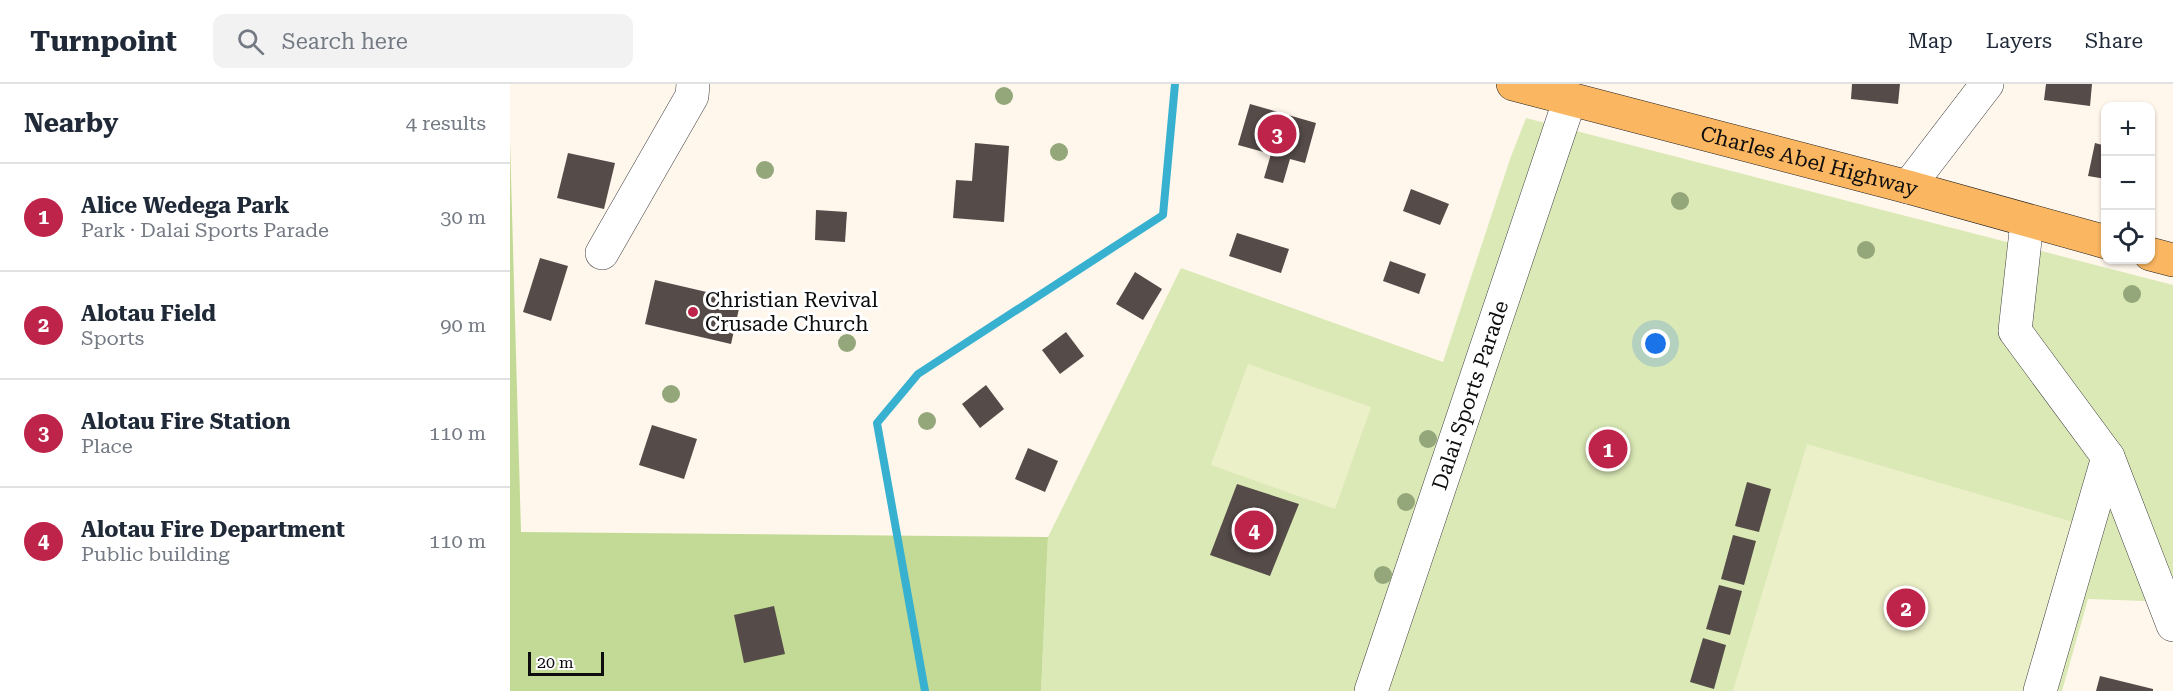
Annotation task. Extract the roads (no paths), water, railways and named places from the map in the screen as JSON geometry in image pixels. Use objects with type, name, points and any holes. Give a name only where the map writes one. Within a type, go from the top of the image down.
[{"type":"main road","name":"Charles Abel Highway","points":[[1513,84],[1562,93],[2101,241]]},
{"type":"street","points":[[602,253],[692,96],[693,84]]},
{"type":"street","points":[[1908,187],[1987,84]]},
{"type":"street","name":"Dalai Sports Parade","points":[[1371,691],[1562,93]]},
{"type":"street","points":[[2028,222],[2015,331],[2108,457],[2173,626]]},
{"type":"street","points":[[2040,691],[2108,457]]},
{"type":"waterway","points":[[925,691],[877,423],[918,374],[1163,215],[1175,84]]},
{"type":"place","name":"Alotau Fire Station","points":[[1277,134]]},
{"type":"place","name":"Christian Revival Crusade Church","points":[[693,312]]},
{"type":"place","name":"Alice Wedega Park","points":[[1608,449]]},
{"type":"place","name":"Alotau Fire Department","points":[[1254,530]]},
{"type":"place","name":"Alotau Field","points":[[1906,608]]}]
